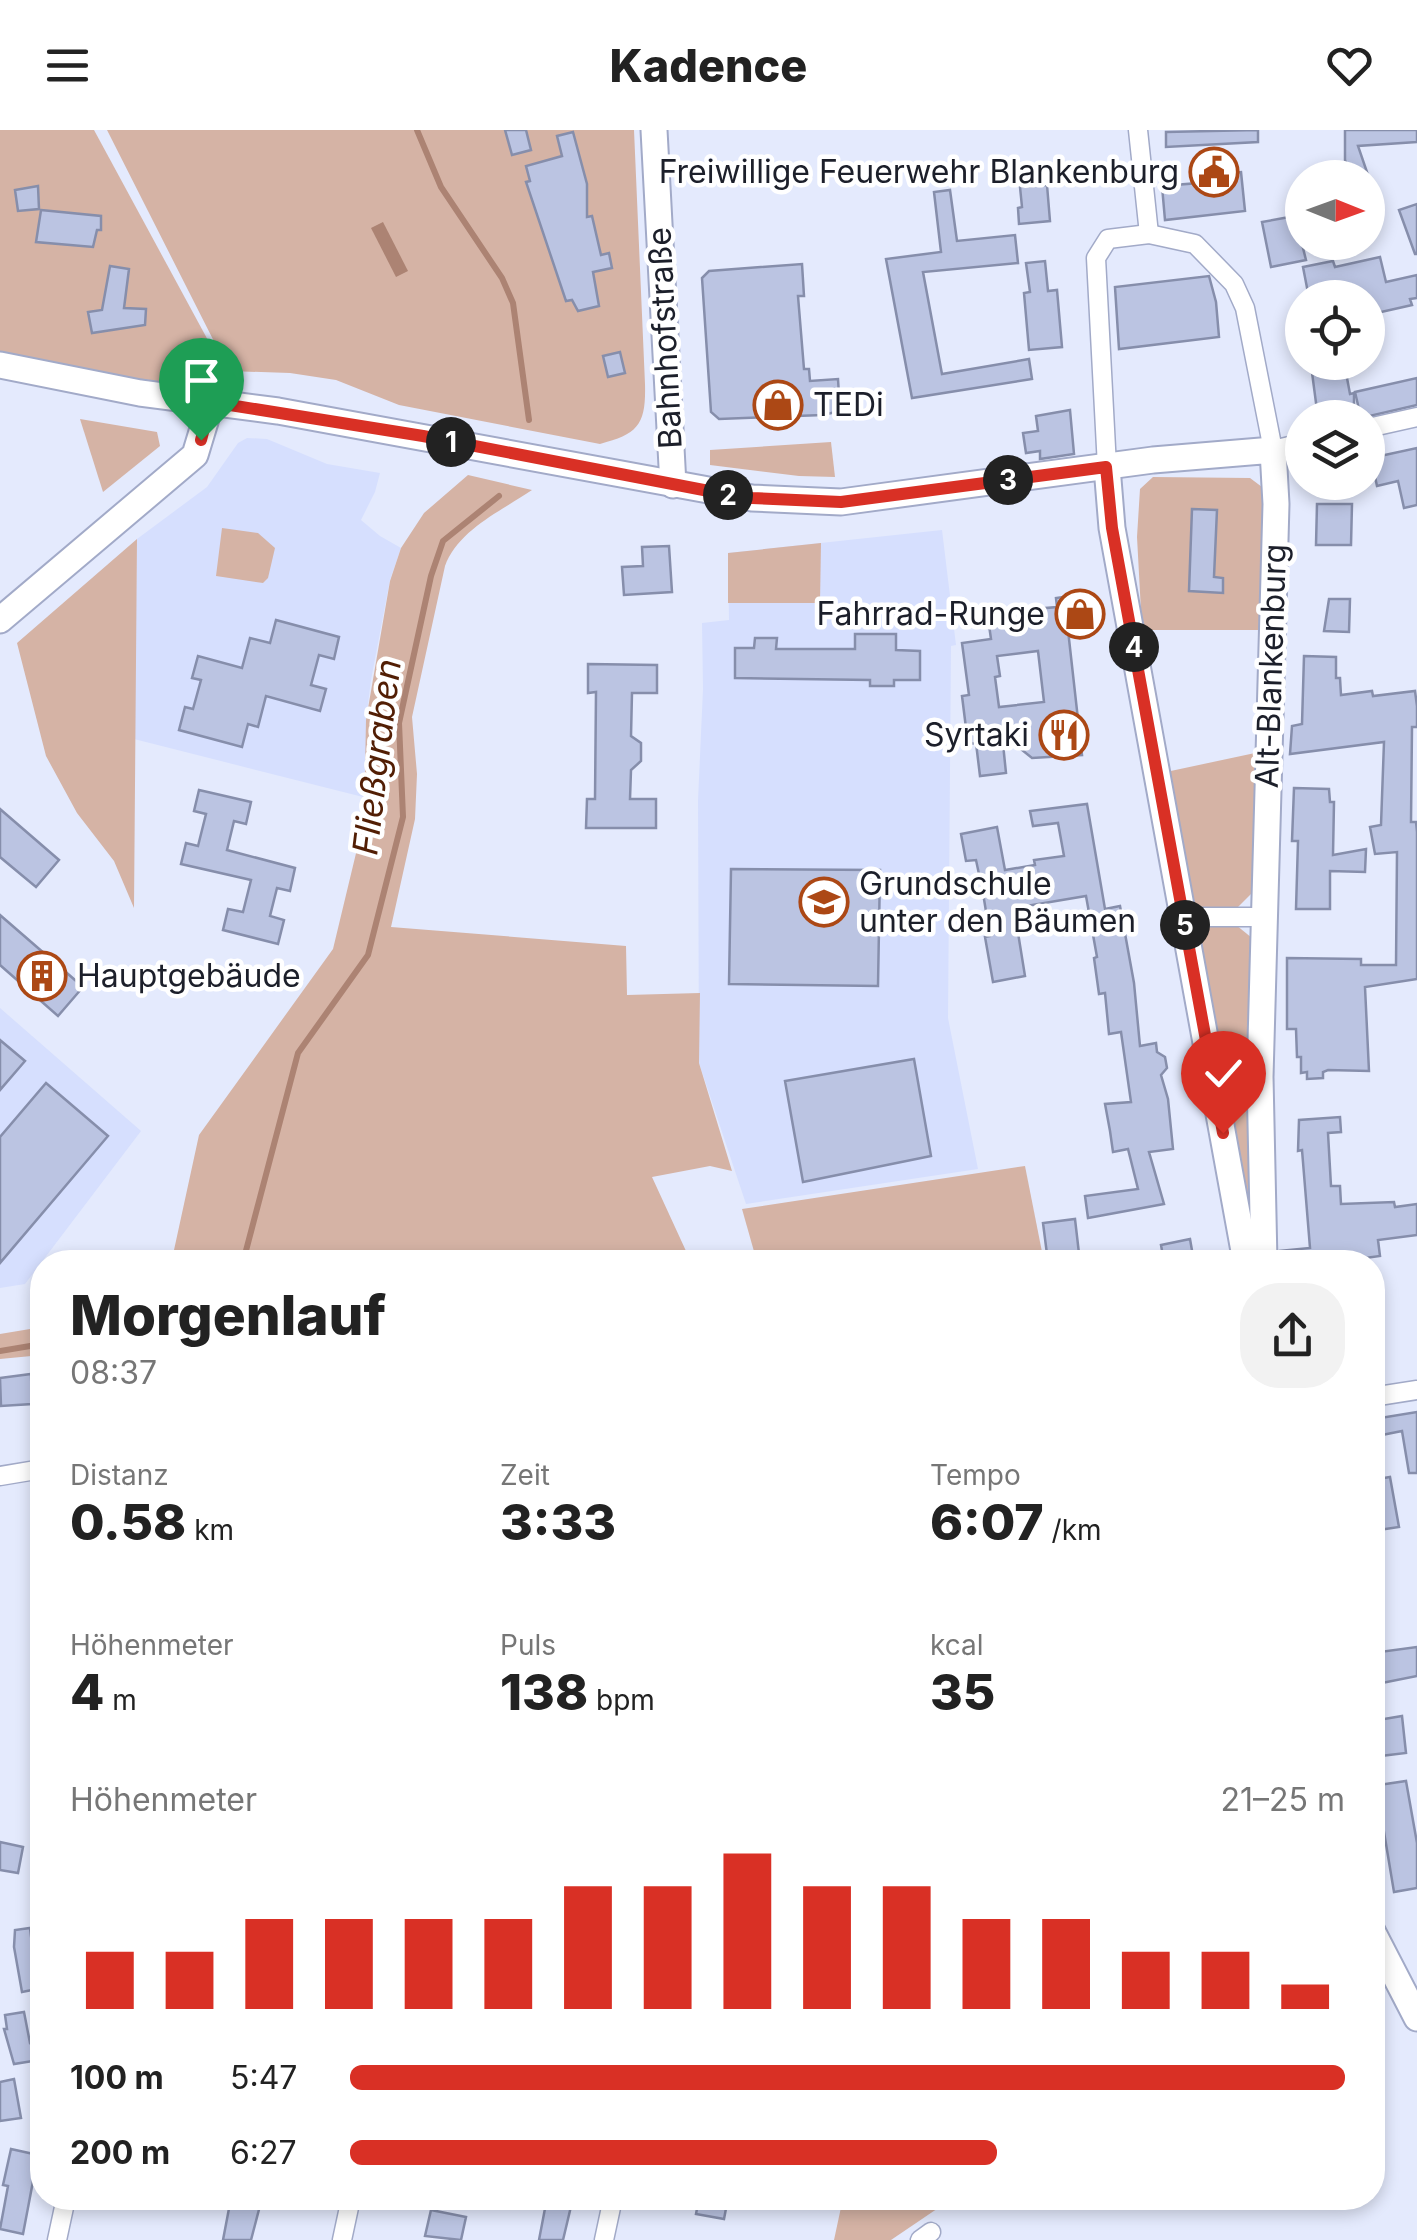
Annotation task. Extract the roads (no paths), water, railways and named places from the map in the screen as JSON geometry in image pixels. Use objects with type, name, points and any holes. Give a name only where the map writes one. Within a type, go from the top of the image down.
[{"type":"main road","name":"Bahnhofstraße","points":[[654,130],[673,485]]},
{"type":"main road","points":[[0,366],[71,381],[404,433],[752,498],[841,502],[1106,467],[1273,450]]},
{"type":"main road","points":[[0,620],[195,455],[211,402]]},
{"type":"main road","name":"Alt-Blankenburg","points":[[1264,1250],[1260,1077],[1276,504],[1273,450]]},
{"type":"main road","name":"Alt-Blankenburg","points":[[1106,467],[1112,528],[1244,1250]]},
{"type":"main road","points":[[1385,1956],[1417,2018]]},
{"type":"street","points":[[1138,130],[1149,234]]},
{"type":"street","name":"Alt-Blankenburg","points":[[1106,467],[1096,258],[1108,239],[1149,234],[1195,244],[1234,284],[1245,308],[1273,450]]},
{"type":"street","points":[[1385,424],[1417,416]]},
{"type":"street","points":[[1273,450],[1285,447]]},
{"type":"street","points":[[1183,918],[1264,917]]},
{"type":"street","points":[[1385,1395],[1417,1390]]},
{"type":"street","points":[[0,1476],[30,1470]]},
{"type":"street","points":[[58,2240],[64,2210]]},
{"type":"street","points":[[342,2240],[348,2210]]},
{"type":"street","points":[[604,2240],[610,2210]]},
{"type":"waterway","name":"Fließgraben","points":[[417,130],[441,187],[502,278],[513,303],[529,420]]},
{"type":"waterway","name":"Fließgraben","points":[[246,1250],[298,1053],[368,955],[403,817],[399,723],[431,576],[443,541],[499,496]]},
{"type":"waterway","name":"Fließgraben","points":[[0,1351],[30,1346]]},
{"type":"place","name":"Freiwillige Feuerwehr Blankenburg","points":[[1214,172]]},
{"type":"place","name":"TEDi","points":[[778,405]]},
{"type":"place","name":"Fahrrad-Runge","points":[[1080,614]]},
{"type":"place","name":"Syrtaki","points":[[1064,735]]},
{"type":"place","name":"Grundschule unter den Bäumen","points":[[824,902]]},
{"type":"place","name":"Hauptgebäude","points":[[42,976]]}]
